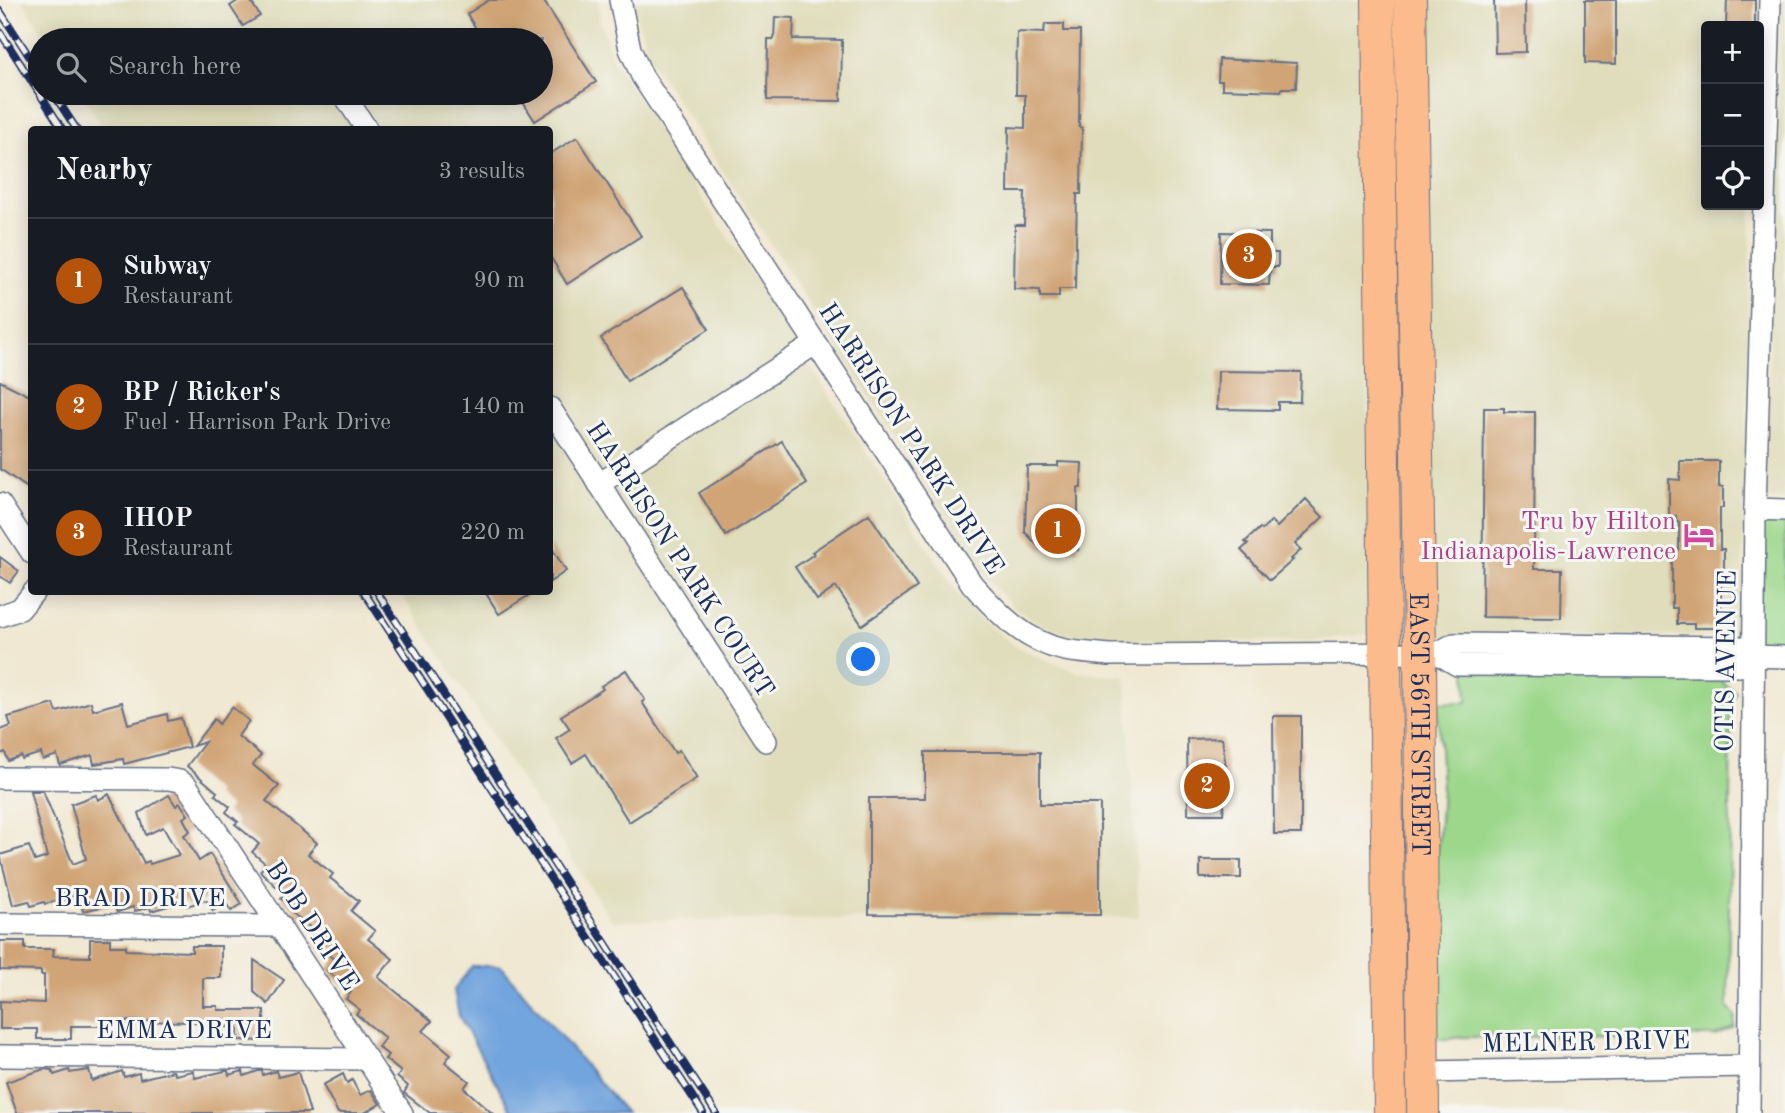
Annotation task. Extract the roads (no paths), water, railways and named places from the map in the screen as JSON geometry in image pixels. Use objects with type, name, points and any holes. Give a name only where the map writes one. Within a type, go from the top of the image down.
[{"type":"main road","name":"EAST 56TH STREET","points":[[1378,0],[1379,159],[1412,653],[1388,873],[1390,1113]]},
{"type":"main road","points":[[1384,0],[1393,20],[1395,80],[1400,86],[1411,88]]},
{"type":"main road","name":"EAST 56TH STREET","points":[[1410,0],[1414,288],[1412,653],[1423,1113]]},
{"type":"main road","points":[[1379,159],[1394,169],[1398,248],[1403,273],[1414,288]]},
{"type":"main road","points":[[1388,873],[1402,982],[1406,1061],[1413,1069],[1423,1072]]},
{"type":"street","name":"HARRISON PARK DRIVE","points":[[620,0],[630,49],[642,76],[972,584],[1008,622],[1020,631],[1062,649],[1109,655],[1412,653]]},
{"type":"street","name":"OTIS AVENUE","points":[[1749,1113],[1755,509],[1770,0]]},
{"type":"street","points":[[352,105],[365,126]]},
{"type":"street","points":[[599,484],[815,344]]},
{"type":"street","name":"HARRISON PARK COURT","points":[[553,413],[766,741]]},
{"type":"street","points":[[0,504],[28,547]]},
{"type":"street","points":[[1755,509],[1785,510]]},
{"type":"street","points":[[0,616],[20,609],[32,595]]},
{"type":"street","points":[[1412,653],[1458,665],[1740,666],[1753,656],[1785,657]]},
{"type":"street","name":"BOB DRIVE","points":[[0,778],[168,779],[180,781],[191,790],[402,1113]]},
{"type":"street","name":"BRAD DRIVE","points":[[0,924],[280,926]]},
{"type":"street","name":"EMMA DRIVE","points":[[0,1056],[367,1059]]},
{"type":"street","name":"MELNER DRIVE","points":[[1423,1072],[1749,1066]]},
{"type":"water","points":[[472,966],[501,966],[626,1113],[513,1113],[459,1016],[454,990]]},
{"type":"railway","points":[[0,11],[28,54]]},
{"type":"railway","points":[[0,32],[28,76]]},
{"type":"railway","points":[[47,105],[60,126]]},
{"type":"railway","points":[[61,105],[74,126]]},
{"type":"railway","points":[[366,595],[703,1113]]},
{"type":"railway","points":[[379,595],[716,1113]]},
{"type":"place","name":"IHOP","points":[[1249,256]]},
{"type":"place","name":"Subway","points":[[1058,531]]},
{"type":"place","name":"Tru by Hilton Indianapolis-Lawrence","points":[[1699,535]]},
{"type":"place","name":"BP / Ricker's","points":[[1207,786]]}]
